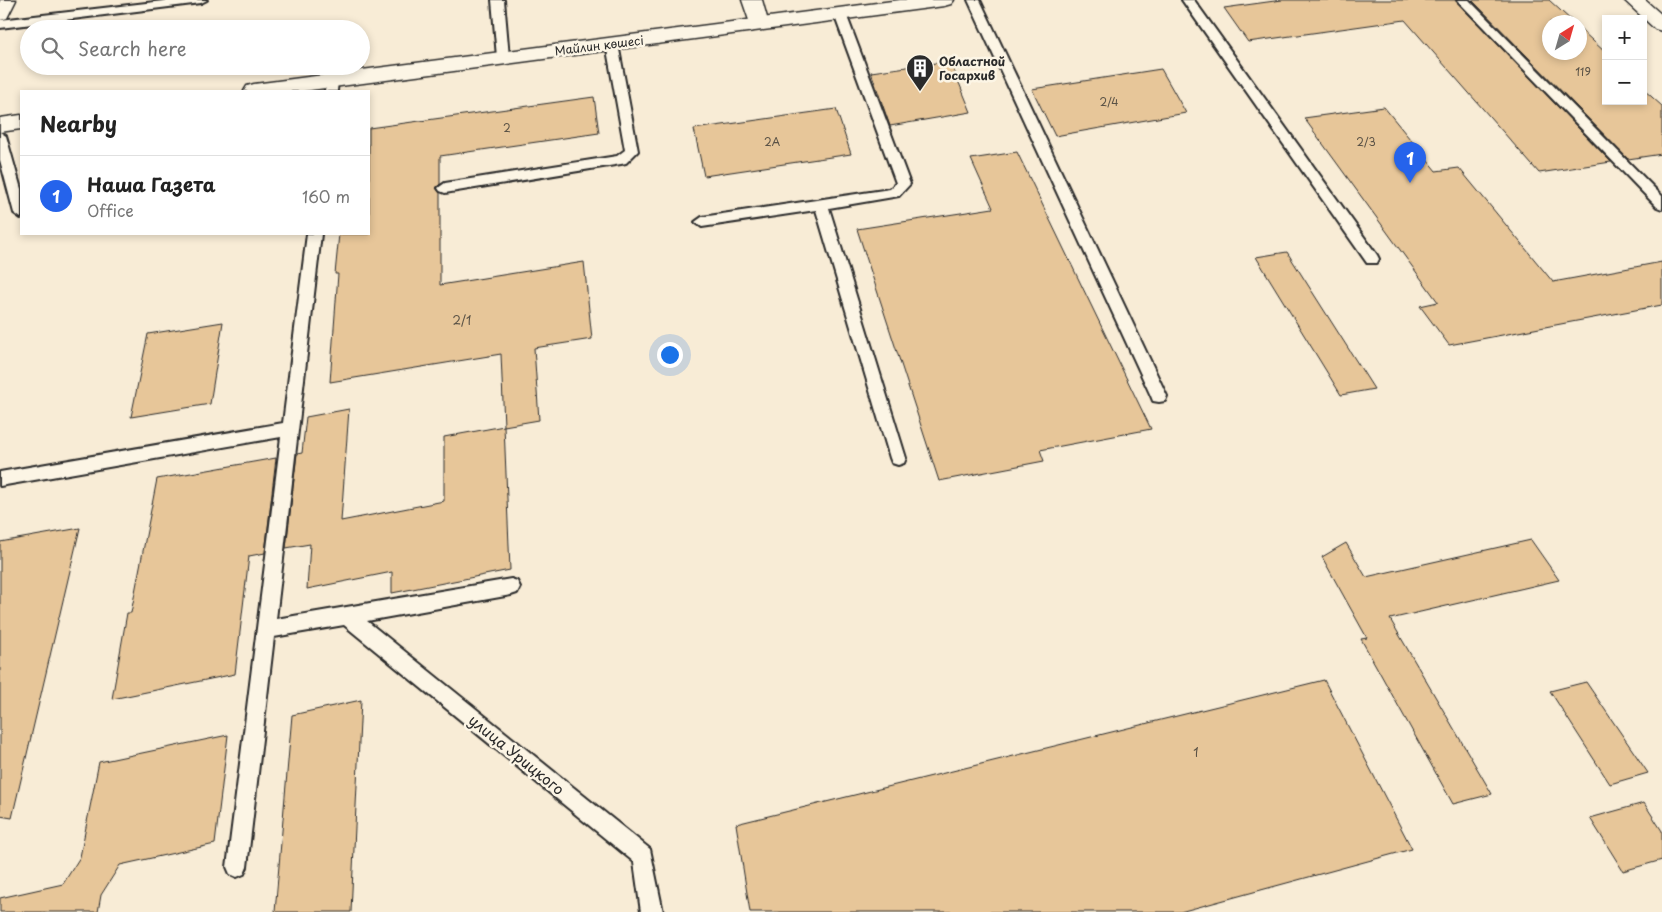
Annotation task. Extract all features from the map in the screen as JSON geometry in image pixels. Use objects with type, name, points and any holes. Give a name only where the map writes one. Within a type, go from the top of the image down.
[{"type":"main road","points":[[0,14],[6,0]]},
{"type":"main road","points":[[752,0],[759,24]]},
{"type":"main road","name":"Майлин көшесі","points":[[270,90],[332,86],[502,57],[944,0]]},
{"type":"main road","points":[[1634,0],[1662,25]]},
{"type":"main road","points":[[0,125],[20,122]]},
{"type":"lane","points":[[32,20],[201,0]]},
{"type":"lane","points":[[498,0],[502,57]]},
{"type":"lane","points":[[974,0],[1159,396]]},
{"type":"lane","points":[[1188,0],[1372,259]]},
{"type":"lane","points":[[1463,0],[1662,204]]},
{"type":"lane","points":[[702,222],[894,193],[903,184],[840,14]]},
{"type":"lane","points":[[0,24],[20,22]]},
{"type":"lane","points":[[445,188],[621,160],[628,156],[632,151],[612,44]]},
{"type":"lane","points":[[0,136],[20,208]]},
{"type":"lane","points":[[821,203],[898,458]]},
{"type":"lane","points":[[237,867],[314,235]]},
{"type":"lane","points":[[0,479],[290,429]]},
{"type":"lane","points":[[266,630],[512,587]]},
{"type":"lane","name":"улица Урицкого","points":[[347,616],[644,856],[652,912]]},
{"type":"building","points":[[1282,0],[1455,0],[1611,162],[1539,173],[1405,20],[1248,42],[1224,8]]},
{"type":"building","points":[[1472,0],[1549,0],[1565,15],[1542,15],[1542,60],[1587,60],[1587,35],[1602,49],[1602,105],[1647,105],[1647,93],[1662,106],[1662,154],[1628,159]]},
{"type":"building","name":"Областной Госархив","points":[[950,61],[971,112],[890,126],[871,72]]},
{"type":"building","points":[[1161,69],[1186,113],[1055,136],[1032,89]]},
{"type":"building","points":[[594,97],[599,133],[440,156],[440,184],[436,188],[440,193],[440,285],[584,262],[592,339],[534,348],[539,420],[504,426],[501,354],[330,382],[338,274],[335,274],[339,235],[370,235],[370,128]]},
{"type":"building","points":[[1384,107],[1436,171],[1459,168],[1553,282],[1662,262],[1662,305],[1449,345],[1420,306],[1438,302],[1304,118]]},
{"type":"building","points":[[836,109],[851,154],[704,176],[694,129]]},
{"type":"building","points":[[1017,152],[1151,429],[1040,450],[1044,461],[939,481],[857,229],[993,208],[971,159]]},
{"type":"building","points":[[1287,252],[1374,389],[1341,395],[1256,257]]},
{"type":"building","points":[[223,322],[210,404],[131,417],[148,334]]},
{"type":"building","points":[[349,409],[341,521],[444,501],[444,437],[504,426],[510,570],[392,593],[392,572],[307,589],[310,544],[286,548],[297,454],[302,453],[306,417]]},
{"type":"building","points":[[276,458],[265,553],[249,556],[235,674],[112,699],[127,613],[131,613],[157,479]]},
{"type":"building","points":[[80,528],[12,818],[0,816],[0,542]]},
{"type":"building","points":[[1531,540],[1559,580],[1390,619],[1492,794],[1453,804],[1361,639],[1367,638],[1322,557],[1346,543],[1366,577]]},
{"type":"building","points":[[1324,680],[1412,849],[1180,912],[750,912],[736,824]]},
{"type":"building","points":[[1586,682],[1648,773],[1610,784],[1550,691]]},
{"type":"building","points":[[361,700],[351,912],[275,912],[292,715]]},
{"type":"building","points":[[228,735],[215,844],[120,865],[101,895],[98,912],[0,912],[0,898],[63,884],[80,857],[99,762]]},
{"type":"building","points":[[1644,803],[1662,831],[1662,860],[1623,871],[1590,818]]},
{"type":"place","name":"Областной Госархив","points":[[920,92]]},
{"type":"place","name":"Наша Газета","points":[[1410,183]]}]
